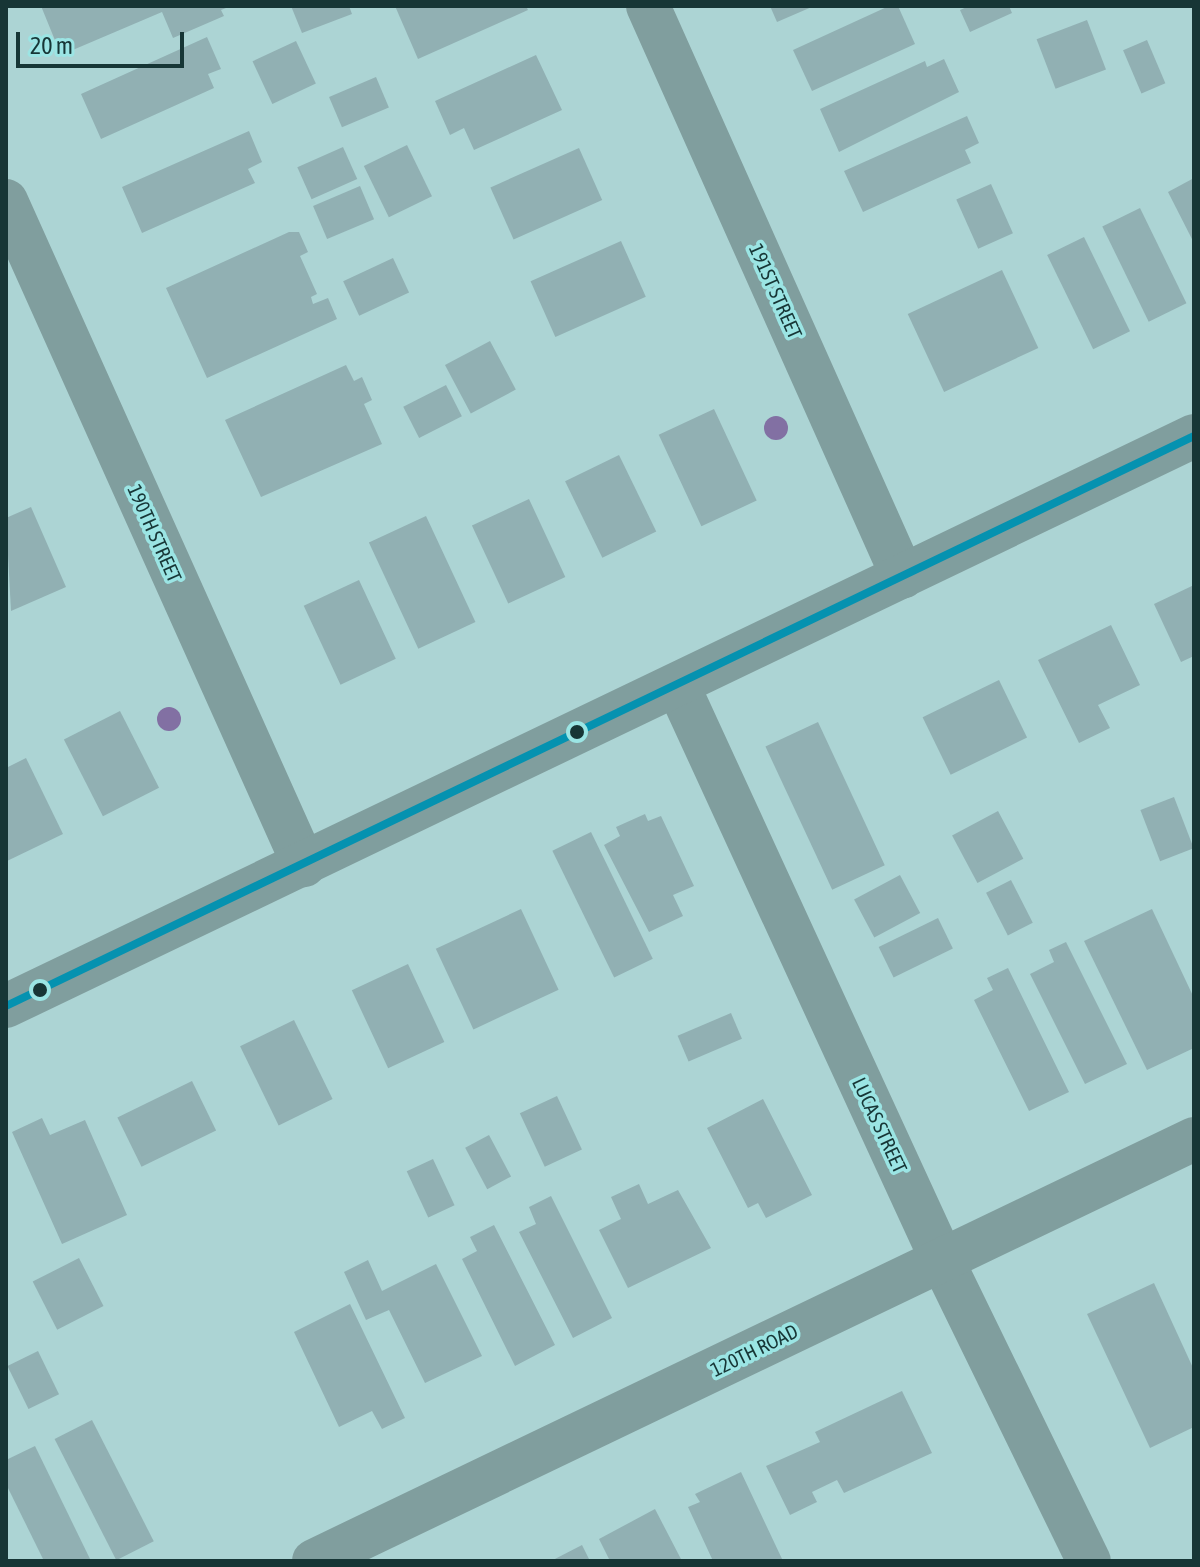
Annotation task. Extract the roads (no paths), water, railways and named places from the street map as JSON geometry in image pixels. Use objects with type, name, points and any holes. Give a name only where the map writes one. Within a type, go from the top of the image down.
[{"type":"street","name":"191ST STREET","points":[[648,6],[903,577]]},
{"type":"street","name":"190TH STREET","points":[[6,201],[304,865]]},
{"type":"street","points":[[6,1006],[1194,436]]},
{"type":"street","name":"LUCAS STREET","points":[[678,686],[942,1260],[1089,1561]]},
{"type":"street","name":"120TH ROAD","points":[[314,1561],[1194,1139]]}]
